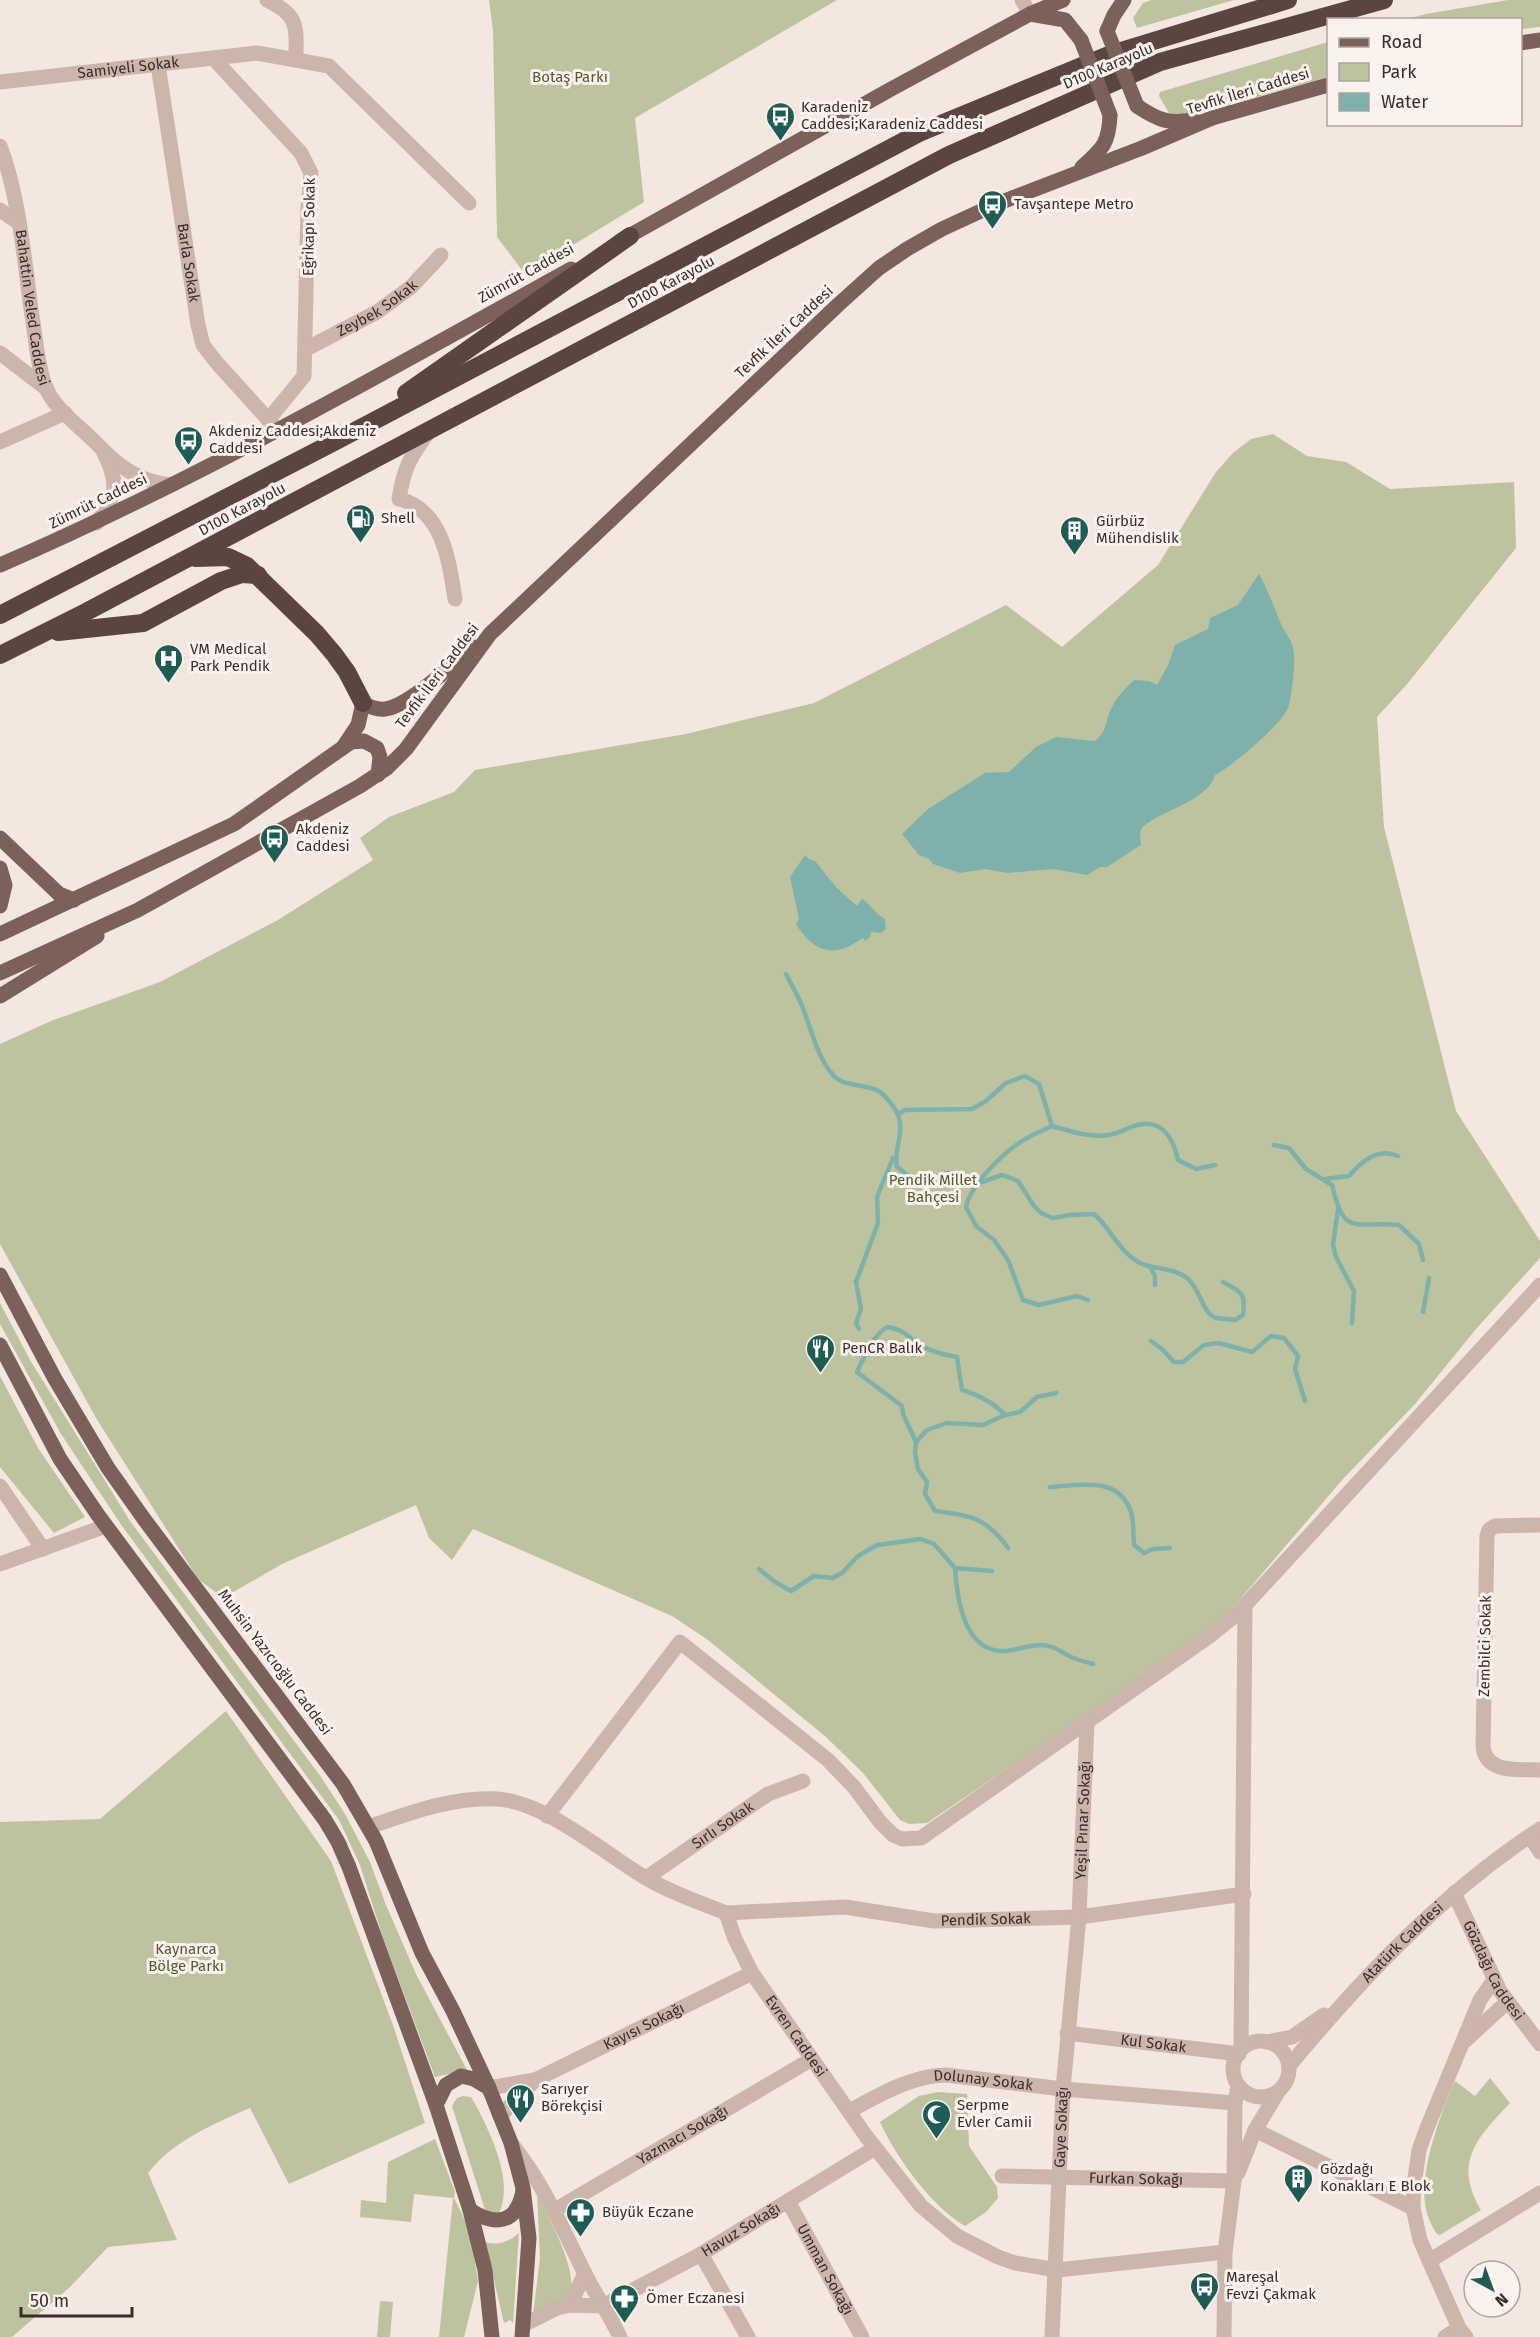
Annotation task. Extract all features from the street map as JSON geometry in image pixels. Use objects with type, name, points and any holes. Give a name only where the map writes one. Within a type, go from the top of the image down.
[{"type":"highway","name":"D100 Karayolu","points":[[0,615],[336,441],[919,133],[1111,54],[1288,0]]},
{"type":"highway","name":"D100 Karayolu","points":[[0,655],[188,558],[949,155],[1160,62],[1384,0]]},
{"type":"highway","points":[[336,441],[630,236]]},
{"type":"highway","points":[[188,558],[228,557],[247,566],[258,575],[334,654],[347,672],[363,703]]},
{"type":"highway","points":[[44,633],[144,623],[221,581],[242,574],[258,575]]},
{"type":"main road","name":"Zümrüt Caddesi","points":[[0,565],[97,523],[172,485],[274,426],[630,236],[1030,14],[1062,0]]},
{"type":"main road","points":[[1124,0],[1107,31],[1137,106],[1157,119],[1174,122],[1212,118]]},
{"type":"main road","points":[[1030,14],[1065,20],[1081,40],[1110,115],[1110,130],[1102,150],[1072,175]]},
{"type":"main road","points":[[1522,43],[1540,40]]},
{"type":"main road","name":"Tevfik İleri Caddesi","points":[[0,973],[138,910],[378,775],[406,749],[490,634],[879,268],[907,249],[942,229],[1212,118],[1327,86]]},
{"type":"main road","points":[[342,748],[358,725],[363,703],[372,708],[384,709],[409,699],[490,634]]},
{"type":"main road","points":[[0,934],[243,820],[342,748],[357,740],[371,743],[377,748],[380,757],[378,775]]},
{"type":"main road","points":[[0,838],[59,894],[74,900]]},
{"type":"main road","points":[[0,868],[5,885],[0,906]]},
{"type":"main road","points":[[0,996],[138,910]]},
{"type":"main road","name":"Muhsin Yazıcıoğlu Caddesi","points":[[0,1275],[55,1379],[108,1468],[343,1784],[369,1827],[422,1953],[453,2011],[489,2088],[511,2143],[524,2188],[530,2238],[523,2331]]},
{"type":"main road","points":[[0,1345],[60,1460],[106,1526],[256,1726],[338,1842],[436,2105],[471,2210],[485,2270],[492,2337]]},
{"type":"main road","points":[[436,2105],[446,2085],[461,2076],[474,2079],[489,2088]]},
{"type":"main road","points":[[471,2210],[486,2220],[500,2220],[514,2211],[524,2188]]},
{"type":"street","points":[[267,0],[284,8],[296,25],[296,60]]},
{"type":"street","points":[[1022,0],[1030,14]]},
{"type":"street","name":"Samiyeli Sokak","points":[[0,82],[256,52],[329,66],[469,204]]},
{"type":"street","name":"Eğrikapı Sokak","points":[[213,58],[302,153],[311,173],[304,376],[274,426]]},
{"type":"street","name":"Barla Sokak","points":[[158,65],[203,345],[274,426]]},
{"type":"street","name":"Bahattin Veled Caddesi","points":[[0,146],[6,162],[19,223],[38,359],[47,389],[65,413],[103,450]]},
{"type":"street","points":[[0,210],[19,223]]},
{"type":"street","name":"Zeybek Sokak","points":[[306,349],[377,312],[411,287],[441,255]]},
{"type":"street","points":[[0,353],[47,389]]},
{"type":"street","points":[[0,442],[65,413]]},
{"type":"street","points":[[430,430],[409,458],[403,474],[399,500],[410,502],[418,508],[433,523],[445,544],[455,599]]},
{"type":"street","points":[[103,450],[142,479],[172,485]]},
{"type":"street","points":[[97,523],[110,502],[115,478],[103,450]]},
{"type":"street","points":[[547,1816],[680,1642],[828,1760],[854,1787],[886,1829],[902,1839],[921,1838],[1087,1724],[1211,1635],[1245,1605],[1540,1286]]},
{"type":"street","points":[[0,1486],[43,1549]]},
{"type":"street","name":"Zembilci Sokak","points":[[1540,1525],[1495,1526],[1489,1530],[1487,1536],[1484,1746],[1487,1760],[1495,1766],[1540,1770]]},
{"type":"street","points":[[0,1564],[106,1526]]},
{"type":"street","points":[[1224,2337],[1225,2252],[1234,2181],[1235,2103],[1238,2085],[1233,2067],[1240,2052],[1243,1996],[1245,1605]]},
{"type":"street","name":"Yeşil Pınar Sokağı","points":[[1079,1917],[1087,1724]]},
{"type":"street","name":"Sırlı Sokak","points":[[646,1878],[768,1794],[803,1781]]},
{"type":"street","points":[[369,1827],[420,1810],[474,1800],[498,1799],[520,1804],[590,1840],[646,1878],[726,1913]]},
{"type":"street","points":[[1535,1832],[1540,1852]]},
{"type":"street","name":"Atatürk Caddesi","points":[[1289,2066],[1344,2001],[1396,1948],[1454,1893],[1535,1832]]},
{"type":"street","name":"Gözdağı Caddesi","points":[[1454,1893],[1494,1980],[1507,2002],[1540,2043]]},
{"type":"street","name":"Pendik Sokak","points":[[726,1913],[845,1907],[934,1921],[1079,1917],[1244,1894]]},
{"type":"street","name":"Evren Caddesi","points":[[726,1913],[735,1939],[752,1972],[875,2148],[921,2206],[957,2236],[1015,2263],[1057,2270],[1225,2252]]},
{"type":"street","name":"Gaye Sokağı","points":[[1052,2337],[1057,2270],[1063,2089],[1079,1917]]},
{"type":"street","name":"Kayısı Sokağı","points":[[535,2080],[752,1972]]},
{"type":"street","points":[[1445,2337],[1462,2332],[1420,2240],[1413,2208],[1414,2185],[1419,2150],[1480,2000],[1494,1980]]},
{"type":"street","points":[[1234,2181],[1256,2130],[1287,2080],[1289,2066],[1283,2051],[1262,2042],[1243,1996]]},
{"type":"street","points":[[1240,2052],[1262,2042],[1292,2037],[1344,2001]]},
{"type":"street","points":[[1460,2046],[1507,2002]]},
{"type":"street","name":"Kul Sokak","points":[[1067,2033],[1240,2052]]},
{"type":"street","name":"Yazmacı Sokağı","points":[[555,2210],[812,2059]]},
{"type":"street","name":"Dolunay Sokak","points":[[849,2111],[908,2081],[946,2075],[1063,2089],[1235,2103]]},
{"type":"street","points":[[489,2088],[535,2080]]},
{"type":"street","points":[[500,2116],[535,2080]]},
{"type":"street","points":[[1238,2085],[1244,2091],[1257,2097],[1272,2096],[1278,2092]]},
{"type":"street","points":[[1256,2130],[1413,2208]]},
{"type":"street","points":[[511,2143],[525,2160],[555,2210],[585,2273],[620,2337]]},
{"type":"street","name":"Havuz Sokağı","points":[[603,2306],[700,2254],[875,2148]]},
{"type":"street","name":"Furkan Sokağı","points":[[1002,2176],[1234,2181]]},
{"type":"street","points":[[1430,2261],[1540,2193]]},
{"type":"street","name":"Umman Sokağı","points":[[788,2201],[862,2337]]},
{"type":"street","points":[[700,2254],[748,2337]]},
{"type":"street","points":[[570,2305],[585,2273]]},
{"type":"street","points":[[523,2331],[544,2313],[570,2305],[603,2306]]},
{"type":"green space","name":"Botaş Parkı","points":[[489,0],[837,0],[635,118],[644,202],[525,274],[497,237],[493,31]]},
{"type":"green space","points":[[1151,0],[1234,0],[1137,28],[1133,18],[1143,3]]},
{"type":"green space","points":[[1508,0],[1540,0],[1540,27],[1522,29],[1522,18],[1411,18]]},
{"type":"green space","points":[[1327,42],[1327,77],[1196,114],[1169,113],[1159,96],[1160,92]]},
{"type":"green space","name":"Pendik Millet Bahçesi","points":[[1273,434],[1307,456],[1346,462],[1390,489],[1514,482],[1516,548],[1408,683],[1377,717],[1384,827],[1456,1111],[1540,1241],[1540,1258],[1476,1329],[1415,1404],[1343,1479],[1224,1618],[1200,1638],[927,1823],[909,1824],[900,1820],[863,1773],[826,1737],[708,1640],[672,1616],[473,1529],[452,1560],[429,1538],[416,1505],[282,1564],[223,1598],[198,1579],[96,1418],[0,1244],[0,1044],[51,1021],[160,982],[278,920],[373,860],[360,838],[389,817],[454,792],[475,770],[686,734],[814,703],[1006,605],[1062,647],[1158,565],[1216,472],[1233,453],[1251,439]]},
{"type":"green space","points":[[0,1303],[30,1360],[130,1521],[321,1777],[345,1814],[370,1862],[416,1974],[467,2070],[435,2077],[383,1938],[360,1865],[339,1820],[122,1526],[61,1434],[0,1324]]},
{"type":"green space","points":[[0,1376],[38,1448],[85,1517],[54,1533],[0,1467]]},
{"type":"green space","name":"Kaynarca Bölge Parkı","points":[[226,1711],[331,1861],[393,2025],[425,2123],[289,2184],[250,2108],[194,2134],[169,2152],[148,2173],[177,2240],[108,2247],[70,2287],[12,2337],[0,2337],[0,1822],[100,1819]]},
{"type":"green space","points":[[1490,2078],[1510,2103],[1479,2140],[1469,2164],[1469,2178],[1481,2210],[1440,2235],[1435,2231],[1428,2215],[1424,2189],[1438,2124],[1455,2081],[1475,2096]]},
{"type":"green space","points":[[938,2092],[967,2094],[969,2146],[997,2187],[998,2198],[986,2212],[965,2226],[927,2194],[895,2150],[880,2122],[919,2096]]},
{"type":"green space","points":[[471,2097],[478,2109],[492,2138],[502,2170],[503,2200],[499,2213],[491,2216],[485,2210],[452,2106],[457,2098]]},
{"type":"green space","points":[[435,2139],[455,2192],[454,2198],[470,2230],[478,2281],[464,2337],[439,2337],[453,2198],[414,2194],[411,2222],[360,2217],[361,2200],[386,2203],[388,2162]]},
{"type":"green space","points":[[537,2193],[568,2263],[571,2290],[562,2301],[533,2315],[540,2258]]},
{"type":"green space","points":[[519,2233],[513,2323],[510,2320],[504,2323],[485,2242],[495,2244],[503,2242]]},
{"type":"green space","points":[[380,2301],[393,2302],[390,2337],[377,2337]]},
{"type":"water","points":[[1259,574],[1293,648],[1293,678],[1288,708],[1277,724],[1232,764],[1215,775],[1205,790],[1144,826],[1140,833],[1141,845],[1107,867],[1100,867],[1087,875],[1053,869],[1007,873],[985,869],[960,873],[933,864],[929,859],[919,855],[902,834],[928,809],[985,773],[1009,772],[1036,747],[1056,737],[1095,741],[1104,729],[1114,703],[1128,686],[1134,680],[1149,681],[1157,685],[1168,665],[1175,645],[1208,629],[1210,618],[1238,605]]},
{"type":"water","points":[[805,855],[815,861],[836,887],[857,906],[862,899],[868,903],[885,919],[886,929],[881,933],[871,932],[870,937],[865,941],[863,938],[842,949],[827,950],[809,941],[796,924],[799,919],[790,877]]},
{"type":"waterway","points":[[786,974],[802,1006],[819,1053],[833,1075],[843,1082],[875,1089],[896,1111],[900,1127],[897,1167],[917,1182],[948,1173],[952,1175]]},
{"type":"waterway","points":[[898,1114],[905,1110],[972,1109],[986,1101],[1006,1083],[1025,1076],[1039,1084],[1052,1126]]},
{"type":"waterway","points":[[1088,1300],[1077,1296],[1039,1305],[1023,1300],[1008,1260],[994,1240],[976,1226],[966,1207],[973,1190],[995,1163],[1023,1140],[1052,1126],[1080,1134],[1101,1136],[1115,1134],[1134,1126],[1152,1124],[1169,1137],[1178,1160],[1196,1169],[1215,1165]]},
{"type":"waterway","points":[[1274,1145],[1289,1148],[1306,1169],[1332,1185],[1336,1202],[1347,1220],[1361,1225],[1399,1225],[1419,1244],[1423,1260]]},
{"type":"waterway","points":[[1325,1179],[1349,1176],[1359,1165],[1377,1154],[1398,1156]]},
{"type":"waterway","points":[[859,1329],[856,1323],[861,1309],[856,1282],[878,1223],[877,1197],[893,1158]]},
{"type":"waterway","points":[[970,1181],[976,1184],[1002,1175],[1018,1181],[1034,1206],[1041,1213],[1053,1218],[1094,1214],[1131,1257],[1144,1265],[1181,1274],[1191,1282],[1211,1315],[1216,1318],[1235,1320],[1243,1315],[1243,1297],[1223,1282]]},
{"type":"waterway","points":[[1338,1209],[1333,1245],[1336,1257],[1354,1291],[1352,1323]]},
{"type":"waterway","points":[[1151,1268],[1155,1276],[1155,1285]]},
{"type":"waterway","points":[[1423,1312],[1429,1278]]},
{"type":"waterway","points":[[1005,1415],[986,1400],[962,1390],[957,1357],[929,1350],[893,1328],[887,1327],[877,1336],[857,1372],[902,1406],[903,1414],[916,1442],[915,1453],[918,1469],[927,1482],[925,1494],[935,1511],[958,1514],[985,1524],[1008,1548]]},
{"type":"waterway","points":[[1151,1341],[1174,1362],[1183,1362],[1204,1345],[1219,1343],[1252,1352],[1271,1336],[1284,1338],[1298,1356],[1295,1369],[1305,1401]]},
{"type":"waterway","points":[[916,1442],[927,1430],[947,1423],[983,1425],[1005,1415],[1020,1412],[1037,1397],[1056,1393]]},
{"type":"waterway","points":[[1050,1487],[1098,1485],[1118,1493],[1131,1512],[1134,1545],[1144,1553],[1153,1549],[1170,1548]]},
{"type":"waterway","points":[[759,1569],[791,1591],[814,1576],[833,1578],[842,1573],[858,1556],[877,1545],[921,1539],[934,1544],[955,1568],[992,1571]]},
{"type":"waterway","points":[[955,1568],[964,1619],[978,1641],[988,1648],[1005,1651],[1045,1645],[1093,1664]]},
{"type":"place","name":"Karadeniz Caddesi;Karadeni̇z Caddesi̇","points":[[780,142]]},
{"type":"place","name":"Tavşantepe Metro","points":[[993,230]]},
{"type":"place","name":"Akdeniz Caddesi;Akdeni̇z Caddesi̇","points":[[188,466]]},
{"type":"place","name":"Shell","points":[[360,544]]},
{"type":"place","name":"Gürbüz Mühendislik","points":[[1075,556]]},
{"type":"place","name":"VM Medical Park Pendik","points":[[169,684]]},
{"type":"place","name":"Akdeni̇z Caddesi̇","points":[[275,864]]},
{"type":"place","name":"PenCR Balık","points":[[821,1374]]},
{"type":"place","name":"Sarıyer Börekçisi","points":[[520,2124]]},
{"type":"place","name":"Serpme Evler Camii","points":[[936,2140]]},
{"type":"place","name":"Gözdağı Konakları E Blok","points":[[1299,2204]]},
{"type":"place","name":"Büyük Eczane","points":[[581,2238]]},
{"type":"place","name":"Mareşal Fevzi̇ Çakmak","points":[[1205,2312]]},
{"type":"place","name":"Ömer Eczanesi","points":[[625,2324]]}]
